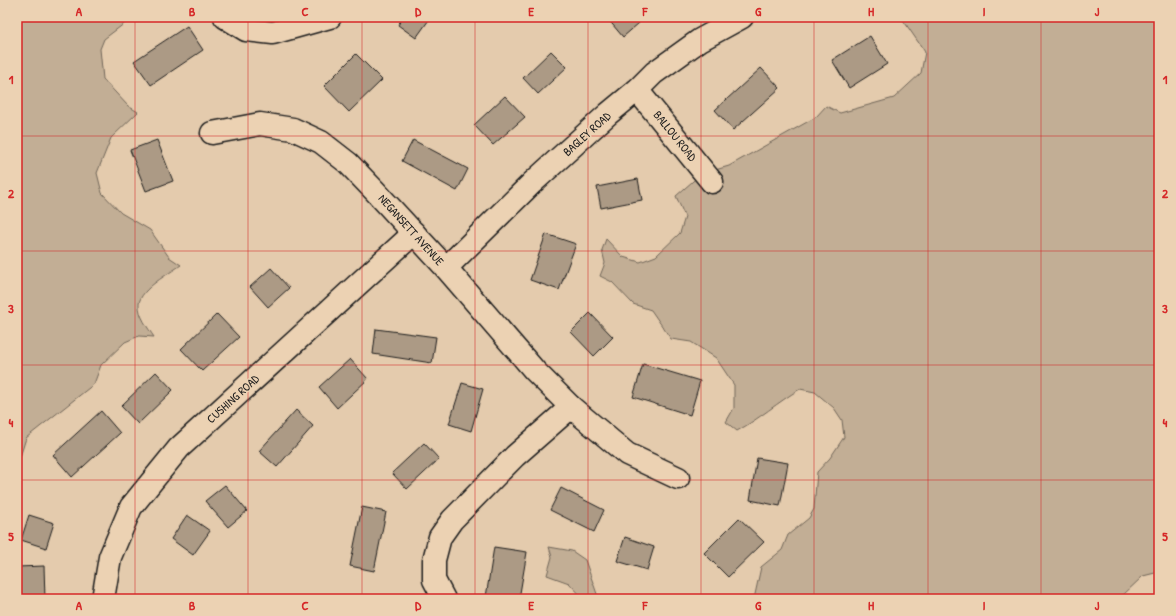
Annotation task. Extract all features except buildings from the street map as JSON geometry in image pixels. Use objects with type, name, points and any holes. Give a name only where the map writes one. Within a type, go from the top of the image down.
[{"type":"street","points":[[225,17],[246,30],[273,33],[330,17]]},
{"type":"street","name":"BAGLEY ROAD","points":[[446,268],[532,183],[608,114],[637,90],[654,73],[700,40],[742,17]]},
{"type":"street","name":"BALLOU ROAD","points":[[637,90],[712,182]]},
{"type":"street","name":"NEGANSETT AVENUE","points":[[212,133],[260,124],[294,130],[321,142],[348,163],[446,268],[535,371],[571,407],[627,454],[678,478]]},
{"type":"street","name":"CUSHING ROAD","points":[[103,599],[110,557],[131,507],[180,448],[414,234]]},
{"type":"street","points":[[444,599],[434,580],[434,560],[440,537],[452,520],[515,456],[571,407]]},
{"type":"shaded area","points":[[17,17],[133,17],[104,39],[100,49],[103,79],[128,106],[138,112],[111,138],[97,173],[102,193],[121,213],[150,230],[169,257],[181,265],[150,287],[141,298],[139,304],[140,313],[154,337],[139,336],[125,342],[101,365],[94,384],[26,438],[20,457],[17,460]]},
{"type":"shaded area","points":[[901,17],[1159,17],[1159,572],[1143,576],[1121,597],[1121,599],[754,599],[761,567],[782,550],[788,535],[809,518],[814,509],[817,472],[830,458],[844,437],[842,420],[834,408],[815,392],[800,389],[737,431],[726,422],[734,408],[734,385],[716,358],[691,342],[671,339],[651,310],[633,304],[612,282],[600,276],[605,263],[602,250],[606,239],[623,257],[640,262],[656,256],[680,233],[685,217],[676,196],[701,174],[729,166],[816,117],[826,106],[840,113],[894,98],[921,73],[925,52]]},
{"type":"shaded area","points":[[549,547],[572,551],[585,560],[597,594],[602,599],[584,599],[569,583],[547,575],[552,557]]}]
